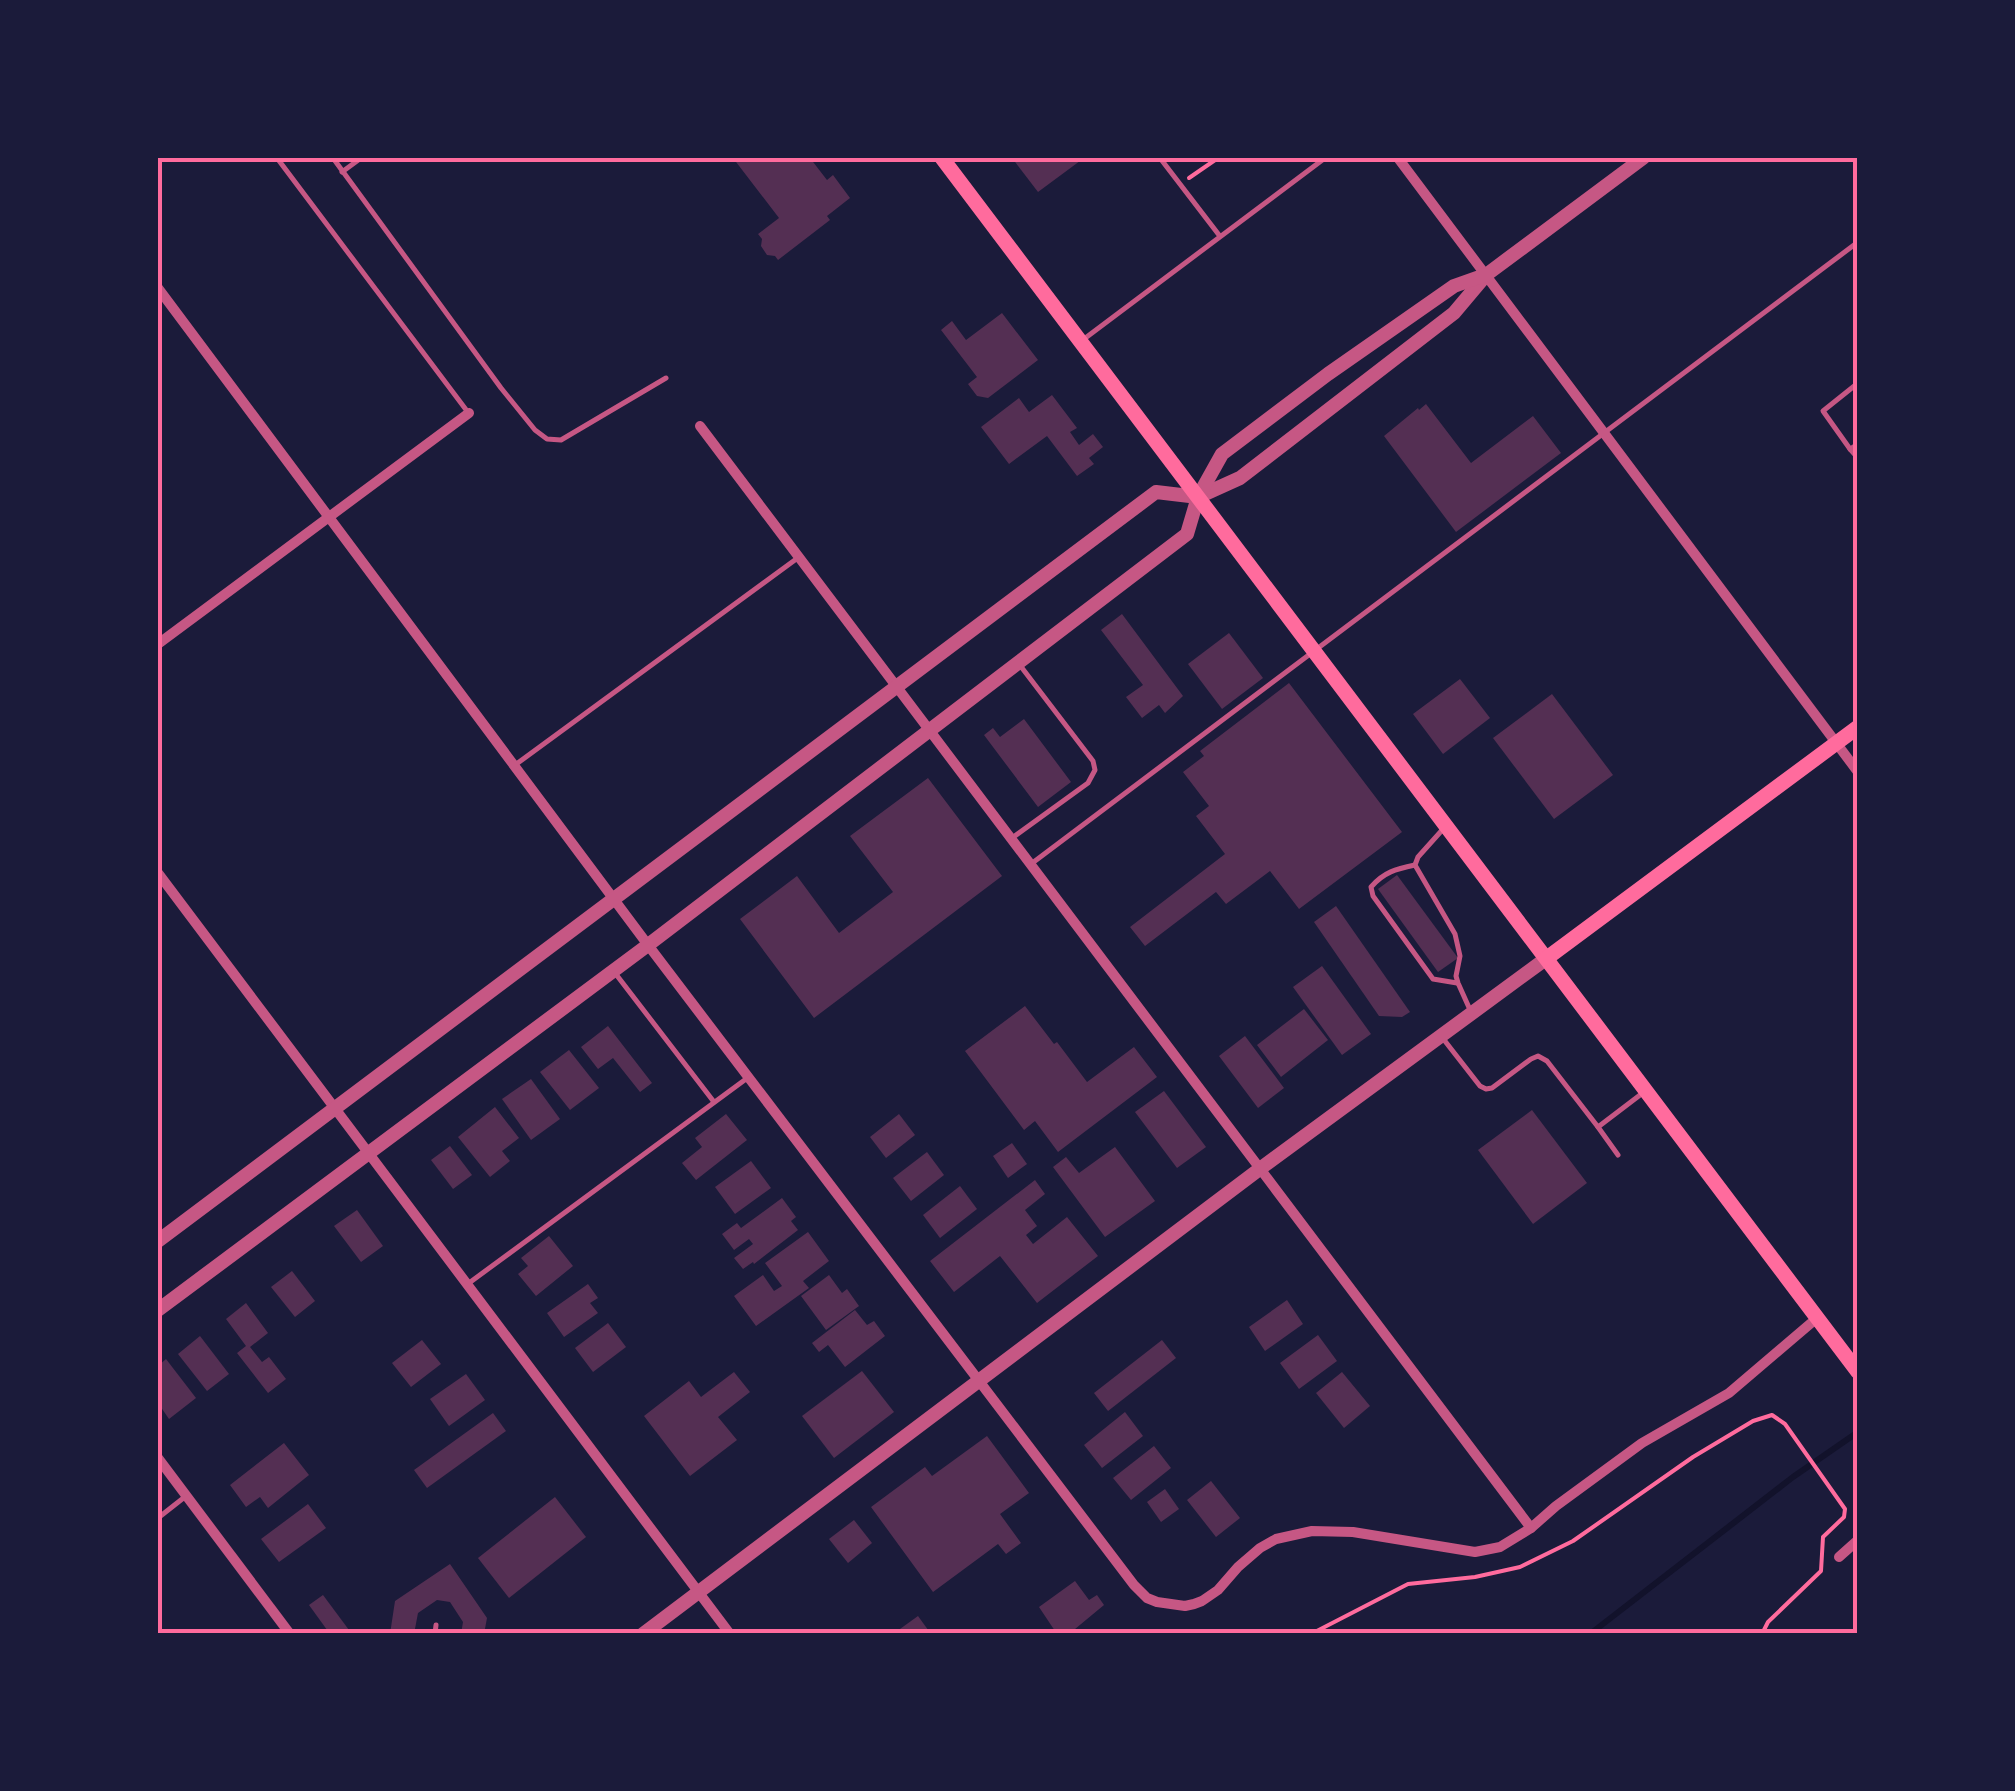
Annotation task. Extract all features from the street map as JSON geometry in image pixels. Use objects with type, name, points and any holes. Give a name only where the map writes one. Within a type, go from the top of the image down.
[{"type":"main road","points":[[942,158],[1854,1368]]},
{"type":"main road","points":[[1547,958],[1858,728]]},
{"type":"street","points":[[1398,158],[1858,772]]},
{"type":"street","points":[[158,1242],[1156,492],[1198,497],[1240,478],[1454,313],[1486,275],[1642,158]]},
{"type":"street","points":[[158,1310],[648,945],[1187,534],[1198,497],[1222,454],[1454,286],[1486,275]]},
{"type":"street","points":[[158,288],[648,945],[1134,1585],[1148,1598],[1173,1606],[1202,1601],[1218,1590],[1246,1558],[1297,1533],[1353,1532],[1476,1552],[1500,1547],[1642,1443],[1729,1394],[1818,1318]]},
{"type":"street","points":[[158,644],[469,413]]},
{"type":"street","points":[[700,426],[1531,1528]]},
{"type":"street","points":[[158,873],[730,1634]]},
{"type":"street","points":[[643,1634],[1261,1168],[1547,958]]},
{"type":"street","points":[[158,1458],[290,1634]]},
{"type":"street","points":[[1839,1557],[1858,1540]]},
{"type":"lane","points":[[277,158],[469,413]]},
{"type":"lane","points":[[333,158],[536,430],[547,439],[561,440],[666,378]]},
{"type":"lane","points":[[342,172],[361,158]]},
{"type":"lane","points":[[1160,158],[1220,236]]},
{"type":"lane","points":[[1081,342],[1325,158]]},
{"type":"lane","points":[[1031,864],[1858,242]]},
{"type":"lane","points":[[1858,383],[1823,411],[1858,458]]},
{"type":"lane","points":[[1850,449],[1858,444]]},
{"type":"lane","points":[[514,765],[798,557]]},
{"type":"lane","points":[[1011,839],[1088,783],[1095,770],[1093,760],[1017,662]]},
{"type":"lane","points":[[1446,826],[1418,856],[1415,865],[1454,934],[1460,956],[1456,976],[1472,1014]]},
{"type":"lane","points":[[1415,865],[1381,876],[1372,887],[1372,896],[1432,979],[1458,983]]},
{"type":"lane","points":[[613,971],[714,1102]]},
{"type":"lane","points":[[1440,1036],[1486,1090],[1531,1059],[1538,1056],[1547,1060],[1618,1154]]},
{"type":"lane","points":[[468,1283],[748,1077]]},
{"type":"lane","points":[[1598,1127],[1646,1090]]},
{"type":"lane","points":[[158,1518],[186,1496]]},
{"type":"lane","points":[[435,1634],[436,1625]]},
{"type":"path","points":[[1180,184],[1218,158]]},
{"type":"path","points":[[1762,1634],[1768,1622],[1822,1572],[1823,1537],[1844,1517],[1845,1509],[1784,1424]]},
{"type":"building","points":[[733,158],[810,158],[827,180],[833,175],[850,198],[827,216],[830,220],[778,260],[767,255],[758,234],[779,218]]},
{"type":"building","points":[[1012,158],[1084,158],[1038,192]]},
{"type":"building","points":[[1002,313],[1038,360],[988,398],[977,396],[968,384],[977,377],[941,330],[952,321],[966,340]]},
{"type":"building","points":[[1052,395],[1077,428],[1070,432],[1079,445],[1093,434],[1103,447],[1089,458],[1094,464],[1077,476],[1047,436],[1009,464],[981,427],[1019,398],[1029,412]]},
{"type":"building","points":[[1426,404],[1471,463],[1533,416],[1561,453],[1456,532],[1384,436]]},
{"type":"building","points":[[1122,614],[1183,696],[1165,713],[1159,705],[1142,718],[1126,697],[1143,685],[1101,630]]},
{"type":"building","points":[[1229,633],[1263,678],[1222,709],[1188,664]]},
{"type":"building","points":[[1460,679],[1490,718],[1443,754],[1413,714]]},
{"type":"building","points":[[1289,683],[1402,832],[1299,909],[1270,871],[1226,904],[1216,892],[1145,946],[1130,927],[1225,854],[1196,816],[1209,806],[1183,772],[1204,756],[1200,751]]},
{"type":"building","points":[[1552,694],[1613,775],[1554,819],[1493,738]]},
{"type":"building","points":[[1024,719],[1071,782],[1038,807],[984,735],[993,728],[1000,737]]},
{"type":"building","points":[[928,778],[1002,876],[814,1018],[740,919],[797,876],[839,933],[893,892],[850,836]]},
{"type":"building","points":[[1397,875],[1458,958],[1438,972],[1378,889]]},
{"type":"building","points":[[1336,906],[1410,1012],[1402,1017],[1379,1016],[1314,922]]},
{"type":"building","points":[[1322,966],[1371,1034],[1342,1055],[1293,987]]},
{"type":"building","points":[[1025,1006],[1087,1082],[1134,1047],[1157,1077],[1058,1152],[1035,1121],[1024,1130],[965,1051]]},
{"type":"building","points":[[1304,1009],[1328,1040],[1281,1077],[1257,1045]]},
{"type":"building","points":[[608,1026],[652,1083],[640,1092],[613,1058],[598,1069],[581,1047]]},
{"type":"building","points":[[1245,1036],[1284,1088],[1258,1108],[1219,1056]]},
{"type":"building","points":[[569,1050],[599,1088],[570,1110],[540,1072]]},
{"type":"building","points":[[531,1079],[560,1119],[531,1140],[502,1099]]},
{"type":"building","points":[[1164,1091],[1206,1147],[1177,1168],[1135,1112]]},
{"type":"building","points":[[495,1107],[519,1138],[502,1151],[510,1161],[490,1177],[458,1137]]},
{"type":"building","points":[[1532,1110],[1587,1183],[1533,1224],[1478,1150]]},
{"type":"building","points":[[726,1114],[747,1140],[696,1180],[682,1163],[702,1147],[695,1138]]},
{"type":"building","points":[[899,1114],[915,1135],[886,1158],[870,1137]]},
{"type":"building","points":[[1012,1143],[1027,1164],[1008,1178],[993,1156]]},
{"type":"building","points":[[450,1146],[472,1175],[453,1189],[431,1160]]},
{"type":"building","points":[[1115,1147],[1155,1201],[1105,1237],[1053,1167],[1066,1157],[1079,1173]]},
{"type":"building","points":[[927,1152],[944,1175],[911,1201],[893,1178]]},
{"type":"building","points":[[751,1161],[771,1188],[735,1214],[715,1187]]},
{"type":"building","points":[[1035,1180],[1045,1194],[1025,1210],[1037,1226],[1026,1235],[1033,1244],[1067,1217],[1098,1256],[1037,1303],[1000,1256],[954,1292],[930,1261]]},
{"type":"building","points":[[960,1186],[977,1209],[940,1238],[923,1215]]},
{"type":"building","points":[[782,1198],[796,1217],[791,1221],[798,1230],[743,1269],[734,1258],[753,1244],[749,1239],[734,1250],[722,1234],[737,1223],[741,1228]]},
{"type":"building","points":[[357,1210],[383,1246],[361,1262],[334,1226]]},
{"type":"building","points":[[808,1232],[829,1261],[803,1281],[809,1288],[756,1326],[734,1296],[763,1275],[774,1291],[782,1286],[765,1263]]},
{"type":"building","points":[[549,1236],[573,1266],[536,1296],[518,1274],[528,1266],[521,1258]]},
{"type":"building","points":[[292,1271],[315,1301],[295,1317],[271,1287]]},
{"type":"building","points":[[829,1275],[842,1293],[847,1289],[859,1306],[826,1330],[801,1296]]},
{"type":"building","points":[[588,1284],[598,1298],[590,1303],[598,1313],[564,1337],[547,1313]]},
{"type":"building","points":[[1287,1300],[1303,1324],[1265,1351],[1249,1327]]},
{"type":"building","points":[[246,1303],[268,1333],[250,1347],[262,1362],[269,1357],[286,1379],[268,1393],[237,1353],[246,1346],[226,1319]]},
{"type":"building","points":[[855,1310],[867,1325],[874,1321],[885,1336],[845,1367],[828,1345],[819,1352],[812,1343]]},
{"type":"building","points":[[608,1323],[626,1347],[593,1372],[575,1348]]},
{"type":"building","points":[[1318,1335],[1337,1361],[1299,1389],[1280,1363]]},
{"type":"building","points":[[200,1336],[229,1374],[207,1391],[178,1354]]},
{"type":"building","points":[[422,1340],[441,1364],[411,1387],[392,1363]]},
{"type":"building","points":[[1162,1340],[1176,1358],[1108,1411],[1094,1393]]},
{"type":"building","points":[[166,1359],[196,1398],[169,1419],[158,1403],[158,1366]]},
{"type":"building","points":[[862,1371],[894,1412],[834,1458],[802,1416]]},
{"type":"building","points":[[734,1372],[750,1392],[718,1417],[737,1440],[690,1476],[644,1416],[689,1381],[701,1397]]},
{"type":"building","points":[[1342,1372],[1370,1406],[1344,1428],[1316,1393]]},
{"type":"building","points":[[466,1374],[485,1400],[449,1426],[430,1399]]},
{"type":"building","points":[[1125,1412],[1143,1436],[1102,1468],[1084,1445]]},
{"type":"building","points":[[493,1413],[506,1431],[427,1488],[414,1470]]},
{"type":"building","points":[[987,1436],[1029,1493],[1000,1514],[1021,1543],[1006,1554],[998,1544],[933,1592],[871,1507],[925,1467],[932,1476]]},
{"type":"building","points":[[284,1443],[309,1475],[268,1508],[260,1497],[246,1507],[230,1485]]},
{"type":"building","points":[[1154,1446],[1171,1468],[1131,1500],[1113,1478]]},
{"type":"building","points":[[1211,1481],[1240,1518],[1216,1537],[1187,1500]]},
{"type":"building","points":[[1165,1489],[1179,1509],[1161,1522],[1147,1502]]},
{"type":"building","points":[[555,1497],[586,1537],[509,1598],[478,1558]]},
{"type":"building","points":[[308,1504],[326,1528],[279,1562],[261,1539]]},
{"type":"building","points":[[854,1520],[872,1543],[848,1563],[829,1539]]},
{"type":"building","points":[[450,1564],[487,1618],[484,1634],[461,1634],[463,1622],[450,1602],[437,1600],[418,1613],[414,1634],[390,1634],[395,1601]]},
{"type":"building","points":[[1075,1581],[1089,1600],[1097,1595],[1104,1605],[1069,1634],[1057,1634],[1039,1607]]},
{"type":"building","points":[[323,1595],[349,1630],[345,1634],[330,1634],[309,1605]]},
{"type":"building","points":[[918,1616],[931,1634],[893,1634]]},
{"type":"waterway","points":[[1590,1634],[1793,1477],[1858,1432]]}]
